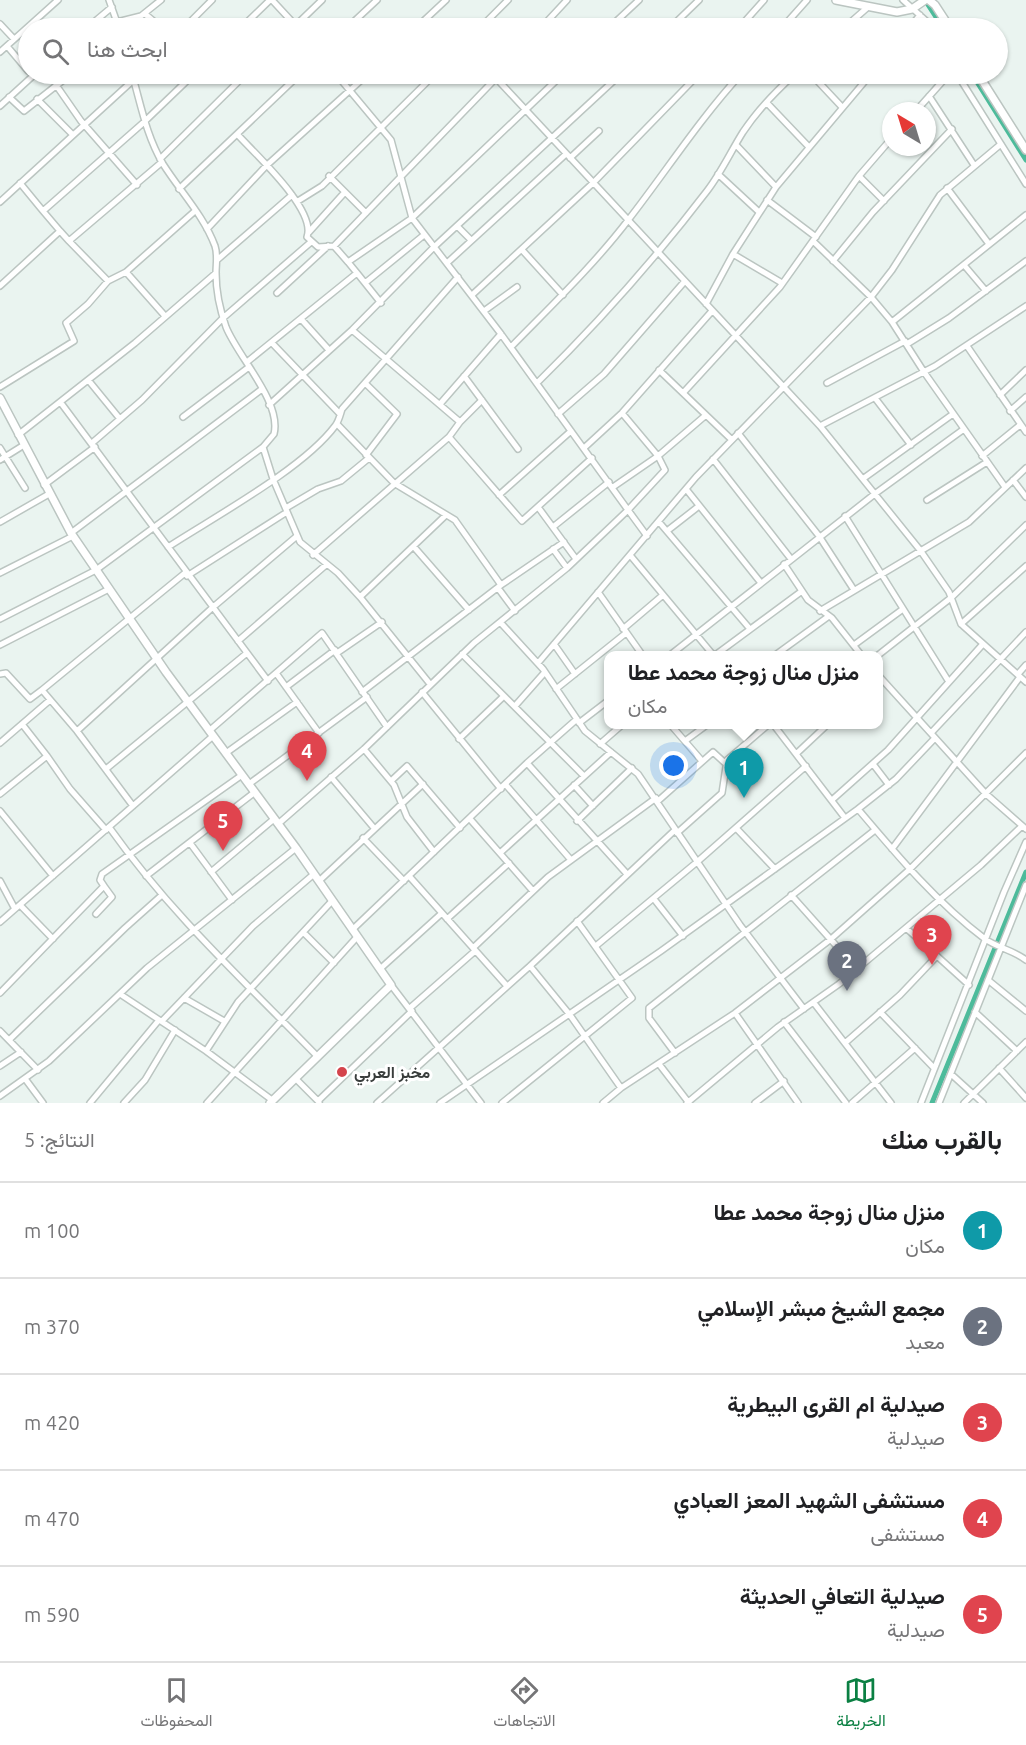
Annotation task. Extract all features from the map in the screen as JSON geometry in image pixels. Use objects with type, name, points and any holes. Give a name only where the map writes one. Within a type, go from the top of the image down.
[{"type":"street","points":[[38,18],[58,0]]},
{"type":"street","points":[[109,0],[116,18]]},
{"type":"street","points":[[135,18],[144,14],[161,0]]},
{"type":"street","points":[[194,18],[212,0]]},
{"type":"street","points":[[252,18],[271,0],[286,18]]},
{"type":"street","points":[[305,18],[322,0]]},
{"type":"street","points":[[358,18],[377,0]]},
{"type":"street","points":[[427,18],[446,0]]},
{"type":"street","points":[[490,18],[508,0]]},
{"type":"street","points":[[550,18],[567,0]]},
{"type":"street","points":[[620,18],[639,0]]},
{"type":"street","points":[[680,18],[699,0]]},
{"type":"street","points":[[748,18],[765,0]]},
{"type":"street","points":[[791,18],[807,0]]},
{"type":"street","points":[[836,0],[897,12],[912,9],[927,0],[942,18]]},
{"type":"street","points":[[903,0],[923,18]]},
{"type":"street","points":[[99,18],[112,7]]},
{"type":"street","points":[[855,18],[868,7]]},
{"type":"street","points":[[144,14],[149,18]]},
{"type":"street","points":[[0,24],[14,39]]},
{"type":"street","points":[[0,52],[18,35]]},
{"type":"street","points":[[7,46],[18,58]]},
{"type":"street","points":[[0,106],[21,84]]},
{"type":"street","points":[[0,200],[126,84]]},
{"type":"street","points":[[0,619],[96,570],[262,447],[271,439],[275,429],[262,389],[223,318],[216,273],[215,247],[207,229],[161,160],[143,123],[135,84]]},
{"type":"street","points":[[44,212],[184,84]]},
{"type":"street","points":[[69,242],[137,185],[236,84]]},
{"type":"street","points":[[179,189],[290,84]]},
{"type":"street","points":[[345,84],[381,126],[394,147],[412,218],[511,347],[646,536]]},
{"type":"street","points":[[207,229],[266,166],[357,84]]},
{"type":"street","points":[[298,201],[322,186],[329,176],[425,84]]},
{"type":"street","points":[[277,292],[366,213],[400,175],[490,84]]},
{"type":"street","points":[[504,84],[525,110],[820,426],[920,550],[952,597],[961,624],[1026,682]]},
{"type":"street","points":[[348,262],[412,218],[552,84]]},
{"type":"street","points":[[269,405],[381,303],[434,247],[610,84]]},
{"type":"street","points":[[472,296],[523,251],[593,183],[689,84]]},
{"type":"street","points":[[511,347],[562,295],[628,221],[699,121],[732,84]]},
{"type":"street","points":[[537,383],[607,313],[658,253],[718,174],[745,130],[766,103],[785,84]]},
{"type":"street","points":[[821,84],[841,105]]},
{"type":"street","points":[[706,304],[733,254],[776,187],[841,105],[861,84]]},
{"type":"street","points":[[923,102],[939,84]]},
{"type":"street","points":[[963,84],[1026,184]]},
{"type":"street","points":[[984,84],[1026,150]]},
{"type":"street","points":[[9,97],[24,111],[56,85],[84,124],[137,185]]},
{"type":"street","points":[[928,96],[974,165]]},
{"type":"street","points":[[37,99],[73,135]]},
{"type":"street","points":[[766,103],[808,146]]},
{"type":"street","points":[[833,261],[884,201],[952,129]]},
{"type":"street","points":[[447,263],[599,131]]},
{"type":"street","points":[[237,134],[298,201],[309,232]]},
{"type":"street","points":[[538,663],[731,439],[871,297],[892,270],[935,202],[947,188],[1001,144]]},
{"type":"street","points":[[737,146],[776,187]]},
{"type":"street","points":[[683,393],[782,283],[859,176],[882,150]]},
{"type":"street","points":[[718,174],[759,212]]},
{"type":"street","points":[[329,176],[366,213]]},
{"type":"street","points":[[859,176],[884,201]]},
{"type":"street","points":[[20,183],[69,242],[108,281]]},
{"type":"street","points":[[947,188],[989,244]]},
{"type":"street","points":[[331,245],[318,247],[307,236],[345,192]]},
{"type":"street","points":[[217,260],[292,195]]},
{"type":"street","points":[[767,200],[814,239],[833,261],[871,297],[892,322],[924,372],[1005,487]]},
{"type":"street","points":[[0,387],[74,341],[66,323],[88,304],[108,281],[126,272],[195,211]]},
{"type":"street","points":[[892,322],[1026,215]]},
{"type":"street","points":[[457,226],[471,240]]},
{"type":"street","points":[[0,286],[60,231]]},
{"type":"street","points":[[365,283],[424,235]]},
{"type":"street","points":[[44,484],[93,445],[223,318],[311,242]]},
{"type":"street","points":[[331,245],[381,303]]},
{"type":"street","points":[[523,251],[562,295]]},
{"type":"street","points":[[733,254],[782,283]]},
{"type":"street","points":[[827,383],[906,342],[986,291],[1026,261]]},
{"type":"street","points":[[964,265],[986,291]]},
{"type":"street","points":[[126,272],[165,316]]},
{"type":"street","points":[[18,435],[88,381],[216,273]]},
{"type":"street","points":[[183,417],[357,273]]},
{"type":"street","points":[[168,547],[273,479],[301,458],[337,424],[340,414],[365,383],[458,277]]},
{"type":"street","points":[[558,414],[604,374],[685,281]]},
{"type":"street","points":[[484,311],[517,287]]},
{"type":"street","points":[[820,426],[924,372],[1026,306]]},
{"type":"street","points":[[584,448],[622,413],[712,311]]},
{"type":"street","points":[[301,319],[329,350]]},
{"type":"street","points":[[352,330],[460,422]]},
{"type":"street","points":[[440,404],[501,334]]},
{"type":"street","points":[[272,343],[340,414]]},
{"type":"street","points":[[967,346],[1010,411],[1024,427],[982,456]]},
{"type":"street","points":[[659,370],[731,439]]},
{"type":"street","points":[[1000,395],[1026,370]]},
{"type":"street","points":[[464,376],[518,449]]},
{"type":"street","points":[[88,381],[120,419]]},
{"type":"street","points":[[0,674],[6,673],[30,699],[186,574],[318,489],[341,481],[367,456],[397,414],[365,383]]},
{"type":"street","points":[[0,573],[72,534],[262,389]]},
{"type":"street","points":[[1010,411],[1026,397]]},
{"type":"street","points":[[0,398],[49,494],[96,570],[187,702],[296,848],[391,985],[479,1102]]},
{"type":"street","points":[[875,398],[910,445]]},
{"type":"street","points":[[313,555],[449,437],[482,400]]},
{"type":"street","points":[[61,403],[154,527],[186,574],[268,681]]},
{"type":"street","points":[[211,872],[364,748],[462,654],[567,568],[664,472],[658,456],[622,413]]},
{"type":"street","points":[[864,478],[953,414]]},
{"type":"street","points":[[553,527],[611,484],[658,456],[706,415]]},
{"type":"street","points":[[337,424],[394,483],[460,525],[515,611]]},
{"type":"street","points":[[675,651],[819,536],[964,429]]},
{"type":"street","points":[[499,495],[571,431]]},
{"type":"street","points":[[738,433],[819,536],[854,590]]},
{"type":"street","points":[[449,437],[522,521],[592,458]]},
{"type":"street","points":[[3,459],[24,445]]},
{"type":"street","points":[[262,447],[297,536],[313,555],[327,564],[360,597],[410,657],[429,684]]},
{"type":"street","points":[[0,448],[3,459],[25,488]]},
{"type":"street","points":[[713,459],[791,559]]},
{"type":"street","points":[[927,500],[987,462]]},
{"type":"street","points":[[820,611],[969,522],[1026,468]]},
{"type":"street","points":[[1013,480],[1026,497]]},
{"type":"street","points":[[686,489],[761,583]]},
{"type":"street","points":[[0,522],[49,494]]},
{"type":"street","points":[[667,531],[699,506]]},
{"type":"street","points":[[538,507],[576,559]]},
{"type":"street","points":[[360,597],[446,515]]},
{"type":"street","points":[[845,516],[949,682]]},
{"type":"street","points":[[659,522],[750,629]]},
{"type":"street","points":[[883,651],[952,597],[1026,525]]},
{"type":"street","points":[[77,730],[156,657],[297,536]]},
{"type":"street","points":[[363,692],[499,587],[564,542]]},
{"type":"street","points":[[414,547],[469,610]]},
{"type":"street","points":[[553,549],[567,568]]},
{"type":"street","points":[[630,555],[710,651]]},
{"type":"street","points":[[238,641],[327,564]]},
{"type":"street","points":[[784,564],[802,591],[820,611],[829,616],[858,651]]},
{"type":"street","points":[[961,624],[1026,566]]},
{"type":"street","points":[[0,645],[109,589]]},
{"type":"street","points":[[721,651],[802,591]]},
{"type":"street","points":[[598,592],[639,651]]},
{"type":"street","points":[[556,689],[625,631],[663,595]]},
{"type":"street","points":[[854,645],[903,609]]},
{"type":"street","points":[[781,651],[829,616]]},
{"type":"street","points":[[286,687],[382,622]]},
{"type":"street","points":[[500,622],[538,663],[578,721],[600,744],[632,768],[657,800],[745,931],[804,1009]]},
{"type":"street","points":[[440,1103],[683,936],[889,785],[1026,632]]},
{"type":"street","points":[[0,922],[133,806],[320,633],[324,634],[387,727]]},
{"type":"street","points":[[554,644],[575,674]]},
{"type":"street","points":[[832,800],[873,764],[918,719],[983,644]]},
{"type":"street","points":[[106,769],[247,653]]},
{"type":"street","points":[[462,654],[584,776]]},
{"type":"street","points":[[892,849],[958,762],[1026,665]]},
{"type":"street","points":[[515,706],[545,672]]},
{"type":"street","points":[[276,674],[319,733]]},
{"type":"street","points":[[659,1064],[688,1103],[784,1022],[814,1004],[857,969],[1024,828],[986,794],[883,680]]},
{"type":"street","points":[[42,690],[77,730],[133,806]]},
{"type":"street","points":[[422,692],[459,739],[537,820],[571,860]]},
{"type":"street","points":[[459,739],[504,696]]},
{"type":"street","points":[[249,784],[367,698]]},
{"type":"street","points":[[0,743],[50,700]]},
{"type":"street","points":[[226,753],[297,702]]},
{"type":"street","points":[[352,930],[551,741],[604,703]]},
{"type":"street","points":[[22,724],[70,789],[107,828],[193,932],[317,1056]]},
{"type":"street","points":[[600,744],[617,729]]},
{"type":"street","points":[[674,729],[702,761]]},
{"type":"street","points":[[685,741],[701,729]]},
{"type":"street","points":[[376,1103],[530,966],[627,873],[722,793],[725,763],[765,729]]},
{"type":"street","points":[[775,729],[845,818]]},
{"type":"street","points":[[796,754],[823,729]]},
{"type":"street","points":[[364,748],[391,781],[408,817],[434,852]]},
{"type":"street","points":[[500,853],[611,752]]},
{"type":"street","points":[[295,1078],[319,1102],[533,891],[596,841],[657,800],[714,752],[725,763]]},
{"type":"street","points":[[603,1103],[621,1088],[735,1013],[831,939],[910,869],[1026,753]]},
{"type":"street","points":[[0,794],[47,756]]},
{"type":"street","points":[[527,763],[577,821],[627,873]]},
{"type":"street","points":[[873,764],[889,785]]},
{"type":"street","points":[[391,781],[407,766],[460,828]]},
{"type":"street","points":[[597,945],[698,862],[806,766]]},
{"type":"street","points":[[577,821],[632,768]]},
{"type":"street","points":[[96,914],[112,897],[104,886],[101,876],[242,775]]},
{"type":"street","points":[[331,777],[374,828]]},
{"type":"street","points":[[90,1103],[160,1021],[253,926],[316,878],[423,784]]},
{"type":"street","points":[[574,785],[593,806]]},
{"type":"street","points":[[146,876],[255,792]]},
{"type":"street","points":[[858,809],[910,869],[988,941],[1001,947],[1026,951]]},
{"type":"street","points":[[0,811],[53,876]]},
{"type":"street","points":[[470,819],[533,891]]},
{"type":"street","points":[[736,828],[775,869]]},
{"type":"street","points":[[675,1053],[649,1018],[649,1008],[875,830]]},
{"type":"street","points":[[363,838],[404,881]]},
{"type":"street","points":[[921,1103],[1026,842]]},
{"type":"street","points":[[190,843],[232,900]]},
{"type":"street","points":[[0,1096],[38,1070],[147,968],[296,848]]},
{"type":"street","points":[[447,919],[509,863]]},
{"type":"street","points":[[409,876],[507,986]]},
{"type":"street","points":[[0,881],[15,909]]},
{"type":"street","points":[[939,1103],[1026,885]]},
{"type":"street","points":[[0,993],[104,886]]},
{"type":"street","points":[[9,1040],[162,895]]},
{"type":"street","points":[[791,895],[857,969]]},
{"type":"street","points":[[654,899],[683,936]]},
{"type":"street","points":[[206,1051],[224,1021],[250,988],[332,901]]},
{"type":"street","points":[[20,905],[52,939]]},
{"type":"street","points":[[380,969],[442,913]]},
{"type":"street","points":[[502,1103],[632,998],[621,978],[578,921]]},
{"type":"street","points":[[906,928],[969,985]]},
{"type":"street","points":[[303,932],[334,963]]},
{"type":"street","points":[[207,1103],[236,1074],[282,1019],[357,937]]},
{"type":"street","points":[[1014,950],[1026,960]]},
{"type":"street","points":[[845,1043],[900,996],[937,956]]},
{"type":"street","points":[[530,966],[570,1015],[621,1088]]},
{"type":"street","points":[[988,980],[1026,1010]]},
{"type":"street","points":[[120,994],[206,1051],[271,1102],[391,985]]},
{"type":"street","points":[[184,998],[224,1021]]},
{"type":"street","points":[[814,1004],[891,1103]]},
{"type":"street","points":[[880,1012],[934,1068]]},
{"type":"street","points":[[975,1012],[1017,1051]]},
{"type":"street","points":[[735,1013],[798,1103]]},
{"type":"street","points":[[784,1022],[846,1103]]},
{"type":"street","points":[[124,1103],[145,1080],[175,1030]]},
{"type":"street","points":[[0,1031],[38,1070]]},
{"type":"street","points":[[964,1103],[1026,1042]]},
{"type":"street","points":[[852,1103],[915,1048]]},
{"type":"street","points":[[0,1066],[21,1052]]},
{"type":"street","points":[[999,1068],[1026,1097],[1020,1103]]},
{"type":"street","points":[[951,1074],[983,1103]]},
{"type":"street","points":[[26,1080],[41,1102]]},
{"type":"street","points":[[755,1103],[784,1081]]},
{"type":"waterway","points":[[925,0],[937,18]]},
{"type":"waterway","points":[[978,84],[1026,160]]},
{"type":"waterway","points":[[932,1103],[1026,872]]},
{"type":"place","name":"مستشفى الشهيد المعز العبادي","points":[[307,781]]},
{"type":"place","name":"منزل منال زوجة محمد عطا","points":[[744,798]]},
{"type":"place","name":"صيدلية التعافي الحديثة","points":[[223,851]]},
{"type":"place","name":"صيدلية ام القرى البيطرية","points":[[932,965]]},
{"type":"place","name":"مجمع الشيخ مبشر الإسلامي","points":[[847,991]]},
{"type":"place","name":"مخبز العربي","points":[[342,1072]]}]
